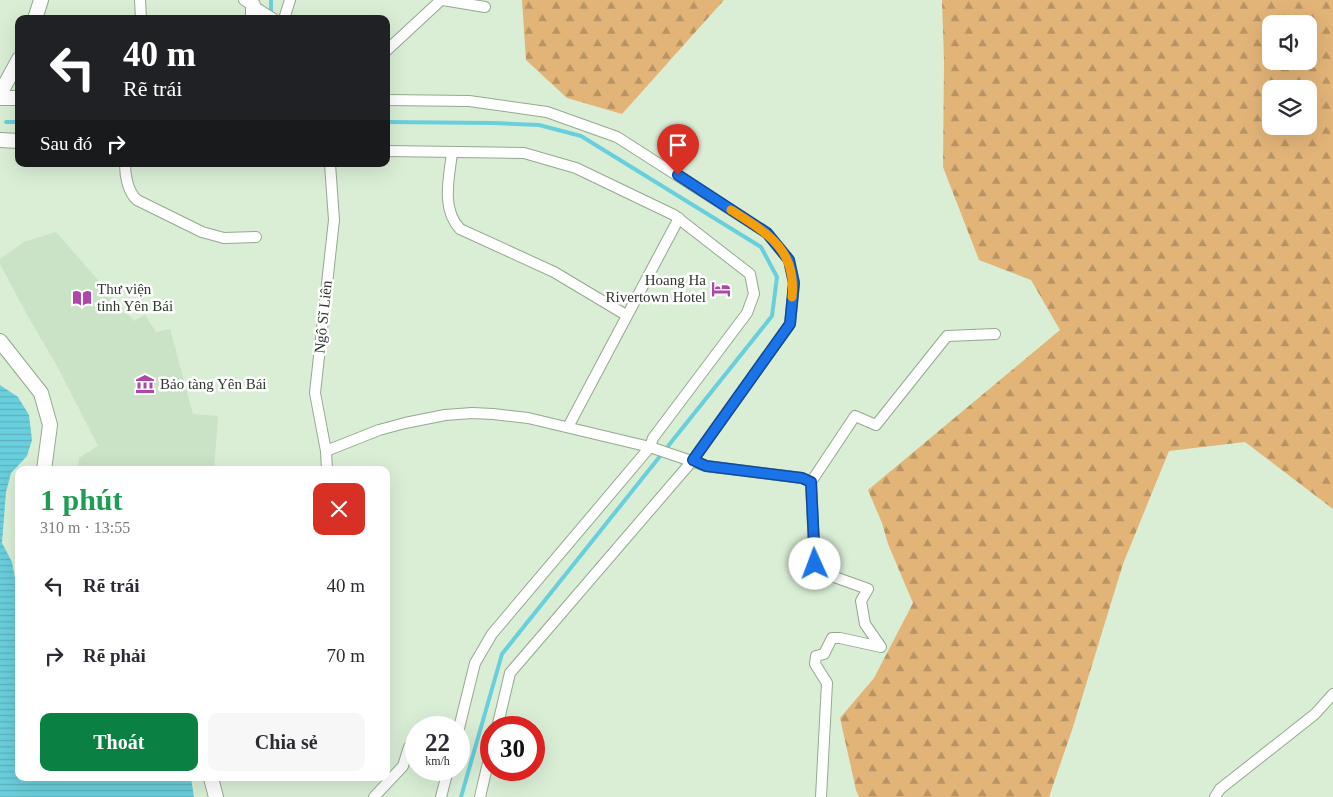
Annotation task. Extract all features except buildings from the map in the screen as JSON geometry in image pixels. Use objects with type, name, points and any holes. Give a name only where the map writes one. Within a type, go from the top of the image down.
[{"type":"street","points":[[36,15],[41,0]]},
{"type":"street","points":[[140,0],[141,15]]},
{"type":"street","points":[[285,15],[290,0]]},
{"type":"street","points":[[390,47],[442,0],[486,7]]},
{"type":"street","points":[[252,8],[266,15]]},
{"type":"street","points":[[15,67],[0,96],[15,98]]},
{"type":"street","points":[[390,100],[470,101],[547,112],[617,137],[767,233],[789,260],[794,283],[790,324],[688,459],[510,673],[500,716]]},
{"type":"street","points":[[0,140],[15,141]]},
{"type":"street","points":[[390,151],[524,153],[576,168],[679,218],[750,274],[754,294],[747,313],[652,438],[652,447],[492,634],[475,663],[461,716]]},
{"type":"street","points":[[452,153],[447,197],[452,222],[460,229],[554,272],[626,315]]},
{"type":"street","points":[[125,167],[131,195],[137,200],[202,232],[224,238],[256,237]]},
{"type":"street","name":"Ngô Sĩ Liên","points":[[327,466],[326,451],[315,393],[334,220],[330,167]]},
{"type":"street","points":[[568,427],[679,218]]},
{"type":"street","points":[[821,797],[826,683],[815,664],[816,656],[824,654],[832,638],[881,647],[865,624],[862,601],[868,589],[815,570],[811,482],[855,416],[876,425],[947,336],[995,334]]},
{"type":"street","points":[[1,344],[41,393],[50,425],[45,466]]},
{"type":"street","points":[[326,451],[379,430],[446,415],[493,414],[528,418],[652,447],[706,466],[802,478],[811,482]]},
{"type":"street","points":[[1215,797],[1220,789],[1315,714],[1333,694]]},
{"type":"street","points":[[390,780],[405,763]]},
{"type":"street","points":[[212,781],[216,797]]},
{"type":"street","points":[[374,797],[389,781]]},
{"type":"street","points":[[441,797],[445,781]]},
{"type":"street","points":[[480,797],[484,781]]},
{"type":"shaded area","points":[[56,232],[134,321],[145,315],[156,332],[170,329],[193,414],[218,416],[214,466],[78,466],[79,458],[98,446],[56,364],[0,264],[0,259],[24,242]]},
{"type":"green space","points":[[522,0],[724,0],[622,114],[567,98],[526,60]]},
{"type":"green space","points":[[942,0],[1333,0],[1333,509],[1245,442],[1169,451],[1123,564],[1073,727],[1049,797],[859,797],[840,718],[874,678],[913,603],[868,490],[1060,330],[1031,280],[979,260],[943,167],[944,61]]},
{"type":"water","points":[[0,385],[18,397],[29,415],[32,440],[27,456],[18,466],[15,466],[11,473],[6,492],[2,543],[12,562],[15,578],[15,781],[191,781],[194,797],[0,797]]},
{"type":"waterway","points":[[271,0],[271,15]]},
{"type":"waterway","points":[[6,122],[15,122]]},
{"type":"waterway","points":[[390,122],[539,125],[581,136],[761,247],[777,277],[772,316],[502,654],[461,797]]},
{"type":"slow traffic","points":[[731,210],[767,233],[789,260],[794,283],[792,297]]},
{"type":"place","name":"Hoang Ha Rivertown Hotel","points":[[721,289]]},
{"type":"place","name":"Thư viện tỉnh Yên Bái","points":[[82,298]]},
{"type":"place","name":"Bảo tàng Yên Bái","points":[[145,384]]},
{"type":"route","points":[[678,175],[767,233],[789,260],[794,283],[790,324],[693,460],[706,466],[802,478],[811,482],[815,564]]}]
